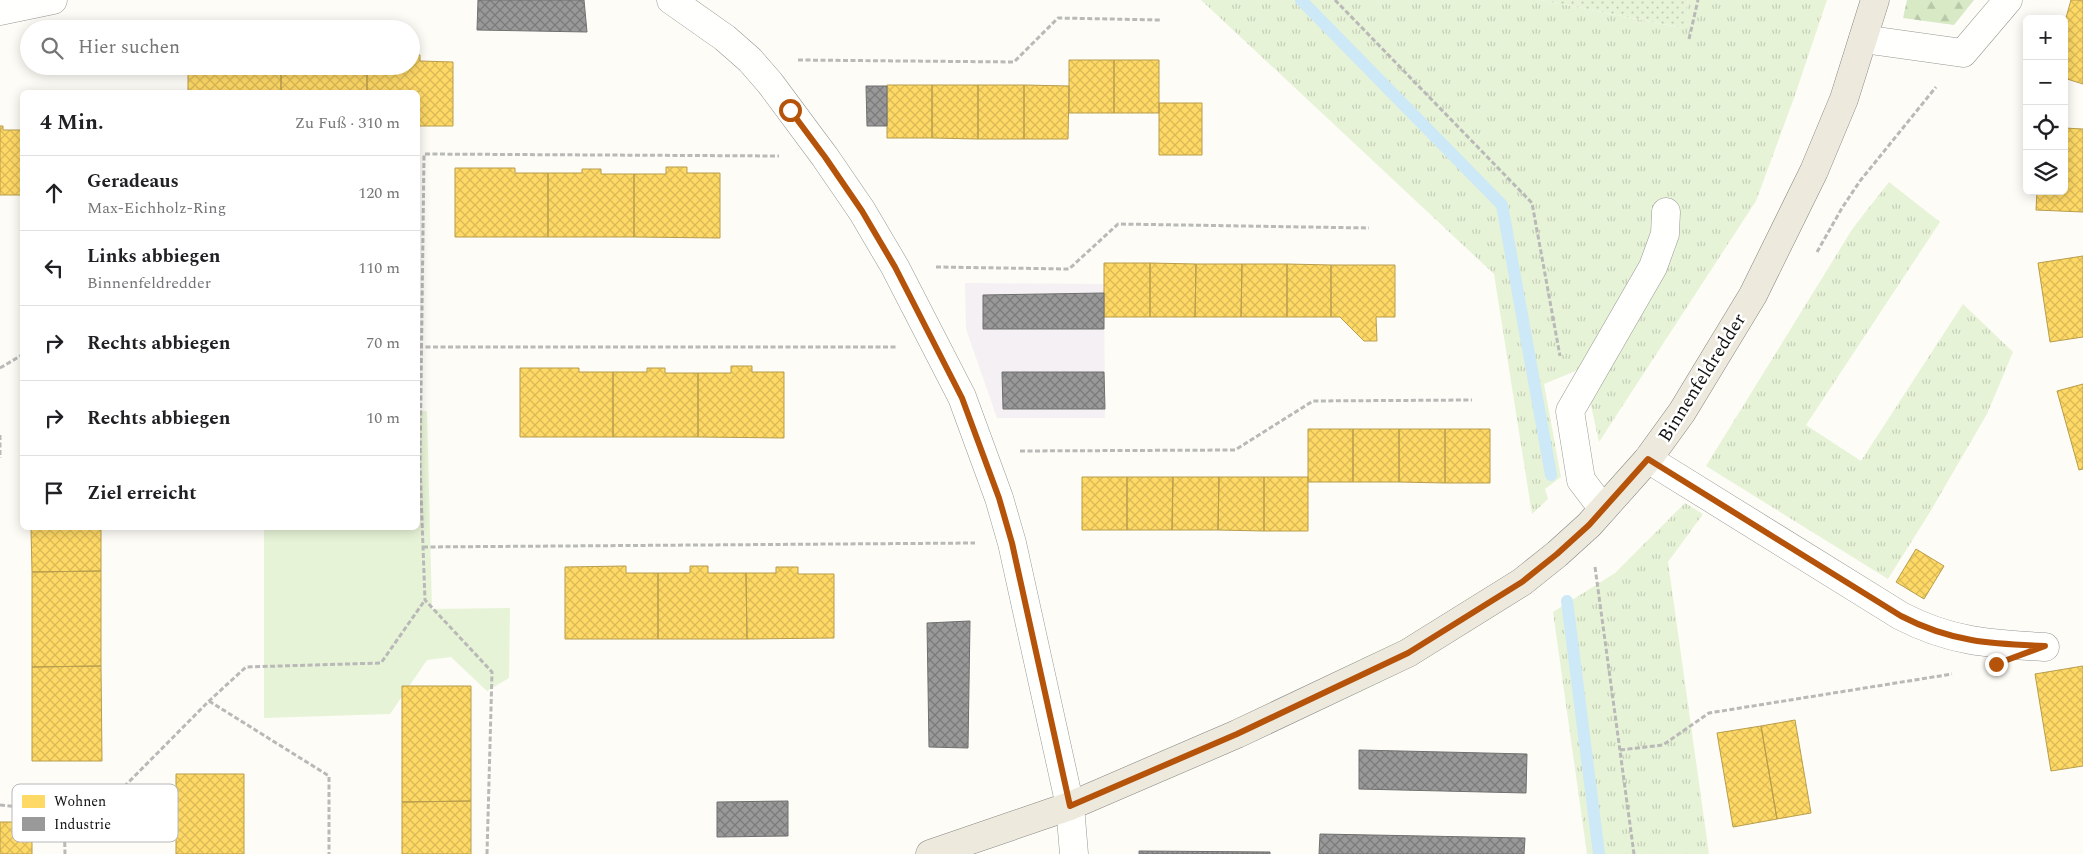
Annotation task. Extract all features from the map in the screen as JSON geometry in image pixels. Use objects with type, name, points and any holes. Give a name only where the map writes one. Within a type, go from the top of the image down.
[{"type":"main road","name":"Binnenfeldredder","points":[[930,854],[1070,806],[1237,734],[1408,653],[1522,582],[1557,554],[1596,517],[1648,459],[1682,412],[1753,295],[1814,171],[1844,99],[1875,0]]},
{"type":"street","points":[[0,11],[53,0]]},
{"type":"street","points":[[671,0],[725,38],[750,60],[770,83],[862,211],[938,347],[962,398],[982,451],[1012,543],[1070,806],[1074,854]]},
{"type":"street","points":[[1863,38],[1963,53],[2008,0]]},
{"type":"street","points":[[1596,517],[1581,480],[1570,411],[1653,267],[1665,234],[1666,212]]},
{"type":"street","points":[[1648,459],[1901,616],[1927,629],[1962,640],[2045,646]]},
{"type":"path","points":[[1335,0],[1532,203],[1570,411]]},
{"type":"path","points":[[1689,38],[1698,0]]},
{"type":"path","points":[[750,60],[1014,62],[1058,18],[1161,20]]},
{"type":"path","points":[[127,784],[209,701],[246,667],[381,662],[425,600],[420,466],[424,154],[825,157]]},
{"type":"path","points":[[895,267],[1069,270],[1118,224],[1369,228]]},
{"type":"path","points":[[422,347],[938,347]]},
{"type":"path","points":[[0,368],[20,357]]},
{"type":"path","points":[[982,451],[1235,450],[1313,401],[1472,400]]},
{"type":"path","points":[[0,435],[0,458]]},
{"type":"path","points":[[1596,517],[1620,750],[1634,854]]},
{"type":"path","points":[[423,547],[1012,543]]},
{"type":"path","points":[[425,600],[492,672],[487,854]]},
{"type":"path","points":[[1620,750],[1663,745],[1710,713],[1962,673]]},
{"type":"path","points":[[209,701],[329,776],[329,854]]},
{"type":"shaded area","points":[[965,283],[1104,284],[1105,418],[997,418],[966,329]]},
{"type":"green space","points":[[1201,0],[1541,0],[1682,28],[1688,0],[1827,0],[1794,98],[1756,201],[1599,442],[1583,369],[1544,384],[1561,477],[1545,489],[1548,499],[1532,514],[1494,274]]},
{"type":"green space","points":[[1541,0],[1688,0],[1683,28]]},
{"type":"green space","points":[[1907,0],[1974,0],[1954,25],[1903,18]]},
{"type":"green space","points":[[1889,182],[1940,222],[1806,425],[1861,461],[1963,304],[2013,352],[1987,414],[1930,512],[1888,579],[1706,466],[1853,228]]},
{"type":"green space","points":[[420,411],[427,411],[432,609],[510,608],[509,678],[487,691],[451,657],[427,660],[390,714],[264,718],[264,530],[420,530]]},
{"type":"green space","points":[[1685,503],[1703,514],[1668,562],[1709,854],[1587,854],[1553,612],[1615,573]]},
{"type":"building: Wohnen","points":[[2071,0],[2083,0],[2083,84],[2068,79],[2067,15]]},
{"type":"building: Wohnen","points":[[1069,60],[1114,60],[1114,113],[1069,113]]},
{"type":"building: Wohnen","points":[[1114,60],[1159,60],[1159,113],[1114,113]]},
{"type":"building: Wohnen","points":[[420,61],[453,62],[453,126],[420,126],[420,90],[367,90],[367,75],[420,75]]},
{"type":"building: Wohnen","points":[[188,75],[281,75],[281,90],[188,90]]},
{"type":"building: Wohnen","points":[[281,75],[367,75],[367,90],[281,90]]},
{"type":"building: Wohnen","points":[[887,85],[932,85],[932,138],[887,138]]},
{"type":"building: Wohnen","points":[[932,85],[978,85],[978,139],[932,138]]},
{"type":"building: Wohnen","points":[[978,85],[1024,85],[1024,139],[978,139]]},
{"type":"building: Wohnen","points":[[1024,85],[1069,86],[1068,139],[1024,139]]},
{"type":"building: Wohnen","points":[[1159,103],[1202,103],[1202,155],[1159,155]]},
{"type":"building: Wohnen","points":[[0,126],[3,126],[3,130],[20,130],[20,195],[0,195]]},
{"type":"building: Wohnen","points":[[2068,128],[2083,129],[2083,212],[2036,210],[2037,195],[2068,195]]},
{"type":"building: Wohnen","points":[[666,167],[687,167],[687,173],[720,173],[720,238],[634,237],[634,174],[666,174]]},
{"type":"building: Wohnen","points":[[455,168],[515,168],[515,173],[548,173],[548,237],[455,237]]},
{"type":"building: Wohnen","points":[[582,169],[601,169],[601,174],[634,174],[634,237],[548,237],[548,173],[582,173]]},
{"type":"building: Wohnen","points":[[2083,256],[2083,337],[2050,342],[2038,263]]},
{"type":"building: Wohnen","points":[[1104,263],[1150,263],[1150,317],[1104,317]]},
{"type":"building: Wohnen","points":[[1150,263],[1196,264],[1195,317],[1150,317]]},
{"type":"building: Wohnen","points":[[1196,264],[1242,264],[1241,317],[1195,317]]},
{"type":"building: Wohnen","points":[[1242,264],[1287,264],[1287,317],[1241,317]]},
{"type":"building: Wohnen","points":[[1287,264],[1331,265],[1331,317],[1287,317]]},
{"type":"building: Wohnen","points":[[1331,265],[1395,265],[1395,317],[1376,317],[1377,341],[1364,341],[1340,317],[1331,317]]},
{"type":"building: Wohnen","points":[[731,366],[752,366],[752,372],[784,372],[784,438],[698,437],[698,373],[731,373]]},
{"type":"building: Wohnen","points":[[520,368],[579,368],[579,372],[613,372],[613,437],[520,437]]},
{"type":"building: Wohnen","points":[[647,368],[665,368],[665,373],[698,373],[698,437],[613,437],[613,372],[647,372]]},
{"type":"building: Wohnen","points":[[2083,384],[2083,469],[2079,470],[2057,391]]},
{"type":"building: Wohnen","points":[[1308,429],[1353,429],[1353,482],[1308,482]]},
{"type":"building: Wohnen","points":[[1353,429],[1399,429],[1399,482],[1353,482]]},
{"type":"building: Wohnen","points":[[1399,429],[1445,429],[1445,483],[1399,482]]},
{"type":"building: Wohnen","points":[[1445,429],[1490,429],[1490,483],[1445,483]]},
{"type":"building: Wohnen","points":[[1082,477],[1127,477],[1127,530],[1082,530]]},
{"type":"building: Wohnen","points":[[1127,477],[1173,477],[1172,530],[1127,530]]},
{"type":"building: Wohnen","points":[[1173,477],[1219,477],[1218,530],[1172,530]]},
{"type":"building: Wohnen","points":[[1219,477],[1264,477],[1264,531],[1218,530]]},
{"type":"building: Wohnen","points":[[1264,477],[1308,477],[1308,531],[1264,531]]},
{"type":"building: Wohnen","points":[[31,530],[101,530],[101,571],[32,572]]},
{"type":"building: Wohnen","points":[[1916,549],[1944,566],[1924,599],[1896,582]]},
{"type":"building: Wohnen","points":[[626,566],[626,573],[658,573],[658,639],[565,639],[565,567]]},
{"type":"building: Wohnen","points":[[690,566],[708,566],[708,573],[746,573],[747,639],[658,639],[658,573],[690,573]]},
{"type":"building: Wohnen","points":[[776,567],[798,567],[798,574],[834,574],[834,638],[747,639],[746,573],[776,573]]},
{"type":"building: Wohnen","points":[[101,571],[101,666],[32,667],[32,572]]},
{"type":"building: Wohnen","points":[[101,666],[102,761],[32,761],[32,667]]},
{"type":"building: Wohnen","points":[[2083,666],[2083,766],[2051,771],[2035,674]]},
{"type":"building: Wohnen","points":[[402,686],[471,686],[471,801],[402,802]]},
{"type":"building: Wohnen","points":[[1795,720],[1811,813],[1777,819],[1761,726]]},
{"type":"building: Wohnen","points":[[1761,726],[1777,819],[1733,827],[1717,733]]},
{"type":"building: Wohnen","points":[[176,774],[244,774],[244,854],[176,854],[176,842],[178,842],[178,784],[176,784]]},
{"type":"building: Wohnen","points":[[471,801],[471,854],[402,854],[402,802]]},
{"type":"building: Wohnen","points":[[0,822],[12,822],[12,842],[32,842],[32,854],[0,854]]},
{"type":"building: Industrie","points":[[478,0],[584,0],[587,32],[477,30]]},
{"type":"building: Industrie","points":[[866,86],[887,86],[887,126],[867,126]]},
{"type":"building: Industrie","points":[[1104,293],[1104,329],[983,329],[983,295]]},
{"type":"building: Industrie","points":[[1002,372],[1104,372],[1105,409],[1003,409]]},
{"type":"building: Industrie","points":[[970,621],[968,748],[929,747],[927,623]]},
{"type":"building: Industrie","points":[[1359,750],[1527,754],[1526,793],[1359,789]]},
{"type":"building: Industrie","points":[[788,801],[788,836],[717,837],[717,802]]},
{"type":"building: Industrie","points":[[1320,834],[1525,838],[1524,854],[1319,854]]},
{"type":"building: Industrie","points":[[1139,851],[1270,852],[1270,854],[1139,854]]},
{"type":"waterway","points":[[1301,0],[1502,205],[1551,475]]},
{"type":"waterway","points":[[1567,601],[1599,854]]},
{"type":"route","points":[[790,110],[862,211],[938,347],[962,398],[999,498],[1012,543],[1070,806],[1237,734],[1408,653],[1522,582],[1557,554],[1613,500],[1648,459],[1901,616],[1927,629],[1962,640],[1996,644],[2045,646],[1996,664]]}]
